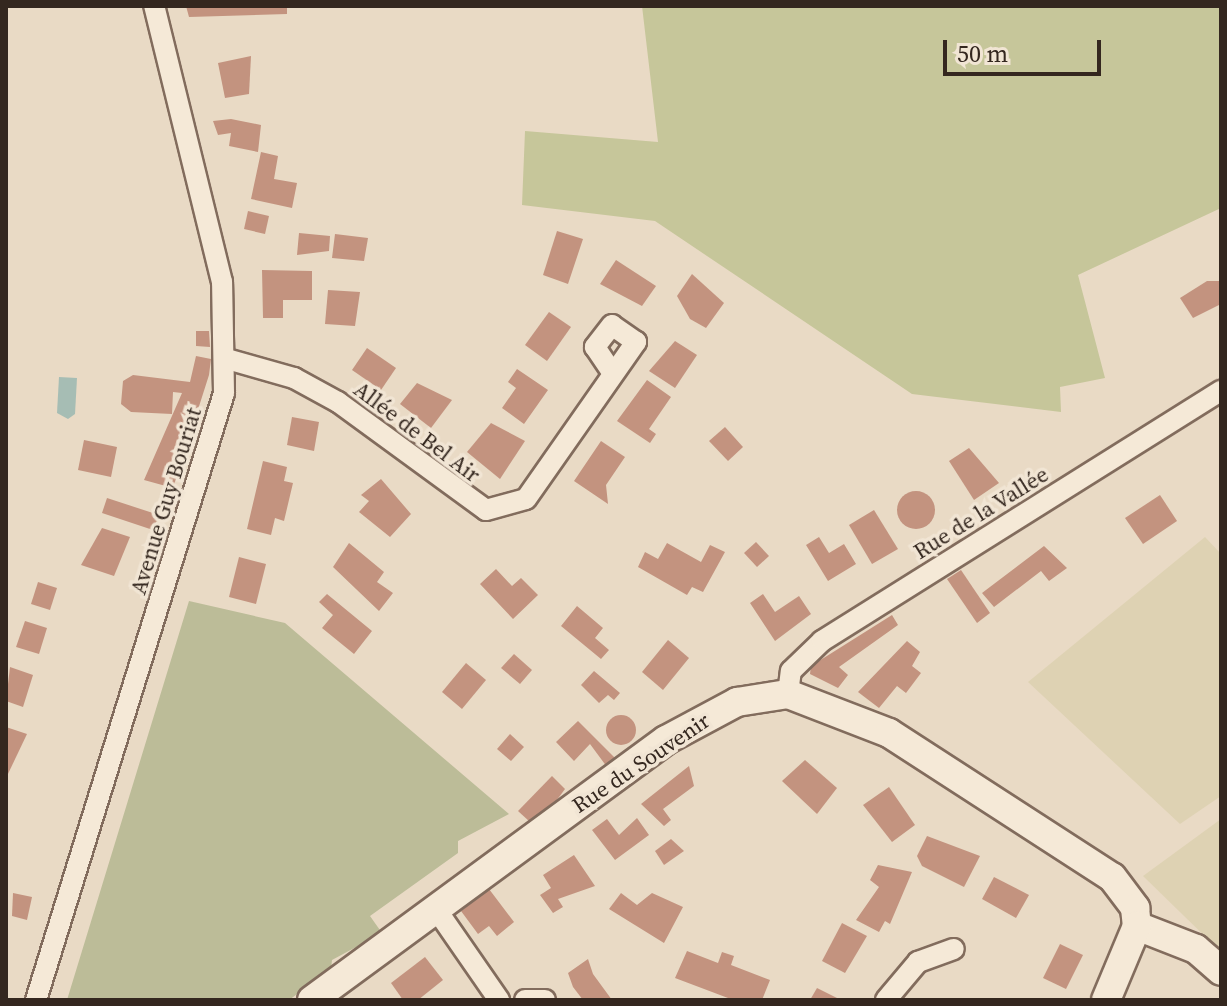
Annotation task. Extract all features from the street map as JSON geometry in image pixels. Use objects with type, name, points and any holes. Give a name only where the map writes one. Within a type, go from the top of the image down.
[{"type":"street","name":"Avenue Guy Bouriat","points":[[36,1000],[216,423],[227,359],[217,253],[154,6]]},
{"type":"street","name":"Allée de Bel Air","points":[[227,359],[294,378],[338,402],[486,510],[526,499],[613,374]]},
{"type":"street","name":"Rue de la Vallée","points":[[788,694],[791,671],[812,648],[1221,391]]},
{"type":"street","name":"Rue du Souvenir","points":[[312,1000],[688,727],[737,702],[788,694]]},
{"type":"street","points":[[788,694],[889,733],[1034,822],[1112,877],[1135,908],[1137,926],[1106,1000]]},
{"type":"street","points":[[436,909],[499,1000]]},
{"type":"street","points":[[1137,926],[1196,949],[1221,971]]},
{"type":"street","points":[[886,1000],[918,962],[954,949]]},
{"type":"street","points":[[525,1000],[545,1000]]},
{"type":"shaded area","points":[[59,377],[77,378],[75,414],[68,419],[57,413]]},
{"type":"shaded area","points":[[1205,537],[1221,554],[1221,796],[1180,824],[1028,682]]},
{"type":"shaded area","points":[[1221,819],[1221,952],[1143,876]]},
{"type":"green space","points":[[642,6],[1221,6],[1221,208],[1078,275],[1105,378],[1060,387],[1061,412],[912,394],[655,221],[522,205],[525,131],[658,142]]},
{"type":"green space","points":[[189,601],[285,623],[509,814],[458,841],[458,853],[370,916],[382,933],[332,960],[331,969],[289,1000],[67,1000]]},
{"type":"building","points":[[186,6],[287,6],[287,14],[189,17]]},
{"type":"building","points":[[251,56],[249,94],[225,98],[218,63]]},
{"type":"building","points":[[231,119],[261,125],[258,152],[229,146],[231,133],[218,135],[213,121]]},
{"type":"building","points":[[261,152],[278,156],[274,179],[297,183],[292,208],[251,199]]},
{"type":"building","points":[[248,211],[269,216],[265,234],[244,229]]},
{"type":"building","points":[[557,231],[583,239],[568,284],[543,275]]},
{"type":"building","points":[[299,233],[330,236],[329,251],[297,255]]},
{"type":"building","points":[[335,234],[368,238],[364,261],[332,258]]},
{"type":"building","points":[[616,260],[656,286],[642,306],[600,284]]},
{"type":"building","points":[[262,270],[312,271],[312,300],[283,300],[283,318],[263,318]]},
{"type":"building","points":[[692,274],[724,303],[706,328],[690,319],[677,296]]},
{"type":"building","points":[[1207,281],[1221,281],[1221,304],[1193,318],[1180,298]]},
{"type":"building","points":[[328,290],[360,292],[355,326],[325,324]]},
{"type":"building","points":[[549,312],[571,327],[547,361],[525,345]]},
{"type":"building","points":[[196,331],[209,331],[210,347],[196,346]]},
{"type":"building","points":[[675,341],[697,355],[675,388],[649,371]]},
{"type":"building","points":[[367,348],[396,368],[381,390],[352,370]]},
{"type":"building","points":[[196,356],[211,359],[209,375],[173,488],[144,480],[182,393],[173,392],[172,414],[131,412],[121,404],[123,381],[133,375],[190,382]]},
{"type":"building","points":[[517,369],[548,390],[524,424],[502,408],[516,388],[508,382]]},
{"type":"building","points":[[647,380],[671,397],[649,429],[656,434],[650,443],[617,421]]},
{"type":"building","points":[[417,383],[452,400],[431,428],[400,404]]},
{"type":"building","points":[[292,417],[319,422],[314,451],[287,445]]},
{"type":"building","points":[[491,423],[525,441],[500,479],[467,452]]},
{"type":"building","points":[[725,427],[743,447],[728,461],[709,441]]},
{"type":"building","points":[[84,440],[117,447],[111,477],[78,470]]},
{"type":"building","points":[[601,441],[625,457],[606,485],[608,504],[574,481]]},
{"type":"building","points":[[969,448],[999,483],[974,500],[949,461]]},
{"type":"building","points":[[263,461],[287,467],[284,481],[293,483],[284,521],[275,518],[271,535],[247,529]]},
{"type":"building","points":[[381,479],[411,514],[390,537],[359,512],[369,501],[361,495]]},
{"type":"building","points":[[916,491],[929,497],[935,510],[929,523],[916,529],[903,523],[897,510],[903,497]]},
{"type":"building","points":[[1160,495],[1177,521],[1143,544],[1125,518]]},
{"type":"building","points":[[107,498],[159,515],[153,530],[102,513]]},
{"type":"building","points":[[874,510],[898,549],[872,564],[849,525]]},
{"type":"building","points":[[102,528],[130,537],[114,576],[81,565]]},
{"type":"building","points":[[819,537],[829,553],[844,544],[856,564],[828,581],[806,545]]},
{"type":"building","points":[[756,542],[769,556],[757,567],[744,553]]},
{"type":"building","points":[[349,543],[384,572],[377,582],[393,593],[379,611],[333,567]]},
{"type":"building","points":[[667,543],[701,562],[710,545],[725,552],[703,592],[692,587],[687,595],[638,567],[645,552],[658,559]]},
{"type":"building","points":[[1044,546],[1067,568],[1049,581],[1041,571],[994,607],[982,593]]},
{"type":"building","points":[[239,557],[266,564],[256,604],[229,597]]},
{"type":"building","points":[[496,569],[512,586],[521,578],[538,595],[513,619],[480,584]]},
{"type":"building","points":[[961,570],[990,613],[977,623],[947,579]]},
{"type":"building","points":[[38,582],[57,588],[50,610],[31,604]]},
{"type":"building","points":[[327,594],[372,631],[354,654],[322,628],[333,615],[319,602]]},
{"type":"building","points":[[763,594],[775,612],[799,596],[811,614],[775,641],[750,603]]},
{"type":"building","points":[[577,606],[603,628],[595,638],[609,650],[601,659],[561,626]]},
{"type":"building","points":[[892,615],[898,625],[839,667],[848,675],[838,688],[810,674],[811,666]]},
{"type":"building","points":[[25,621],[47,628],[39,654],[16,647]]},
{"type":"building","points":[[668,640],[689,658],[663,690],[642,672]]},
{"type":"building","points":[[907,641],[920,652],[912,666],[921,673],[906,693],[897,686],[879,708],[858,692]]},
{"type":"building","points":[[514,654],[532,670],[520,684],[501,668]]},
{"type":"building","points":[[466,663],[486,680],[462,709],[442,692]]},
{"type":"building","points":[[10,667],[33,675],[23,707],[6,701]]},
{"type":"building","points":[[594,671],[620,693],[614,700],[608,695],[599,703],[581,685]]},
{"type":"building","points":[[621,715],[627,716],[635,724],[635,736],[627,744],[621,745],[615,744],[607,736],[606,730],[607,724],[615,716]]},
{"type":"building","points":[[578,721],[616,759],[607,767],[590,744],[574,761],[556,742]]},
{"type":"building","points":[[6,727],[27,734],[7,776],[6,776]]},
{"type":"building","points":[[510,734],[524,747],[511,761],[497,749]]},
{"type":"building","points":[[805,760],[837,788],[817,814],[782,781]]},
{"type":"building","points":[[689,766],[694,786],[663,809],[671,820],[664,826],[641,804]]},
{"type":"building","points":[[552,776],[565,789],[542,820],[530,822],[518,811]]},
{"type":"building","points":[[889,787],[915,825],[892,842],[863,805]]},
{"type":"building","points":[[637,818],[649,835],[615,860],[592,830],[607,819],[619,835]]},
{"type":"building","points":[[927,836],[980,856],[964,887],[922,866],[917,856]]},
{"type":"building","points":[[671,839],[684,851],[664,865],[655,851]]},
{"type":"building","points":[[574,855],[595,886],[558,899],[563,907],[553,913],[540,895],[551,888],[543,875]]},
{"type":"building","points":[[878,865],[912,872],[890,924],[885,921],[879,932],[856,920],[879,887],[870,880]]},
{"type":"building","points":[[994,877],[1029,895],[1016,918],[982,899]]},
{"type":"building","points":[[489,889],[514,922],[497,936],[489,926],[478,934],[461,911]]},
{"type":"building","points":[[13,893],[32,897],[27,920],[12,916]]},
{"type":"building","points":[[621,893],[637,905],[652,893],[683,907],[664,943],[609,909]]},
{"type":"building","points":[[842,923],[867,936],[845,973],[822,961]]},
{"type":"building","points":[[1060,944],[1083,955],[1066,989],[1043,978]]},
{"type":"building","points":[[687,951],[718,963],[722,952],[734,956],[731,965],[770,980],[762,1000],[728,998],[675,978]]},
{"type":"building","points":[[425,957],[443,980],[418,1000],[403,1000],[391,983]]},
{"type":"building","points":[[588,959],[593,974],[612,1000],[583,1000],[573,987],[568,973]]},
{"type":"building","points":[[817,988],[841,1000],[810,1000]]}]
